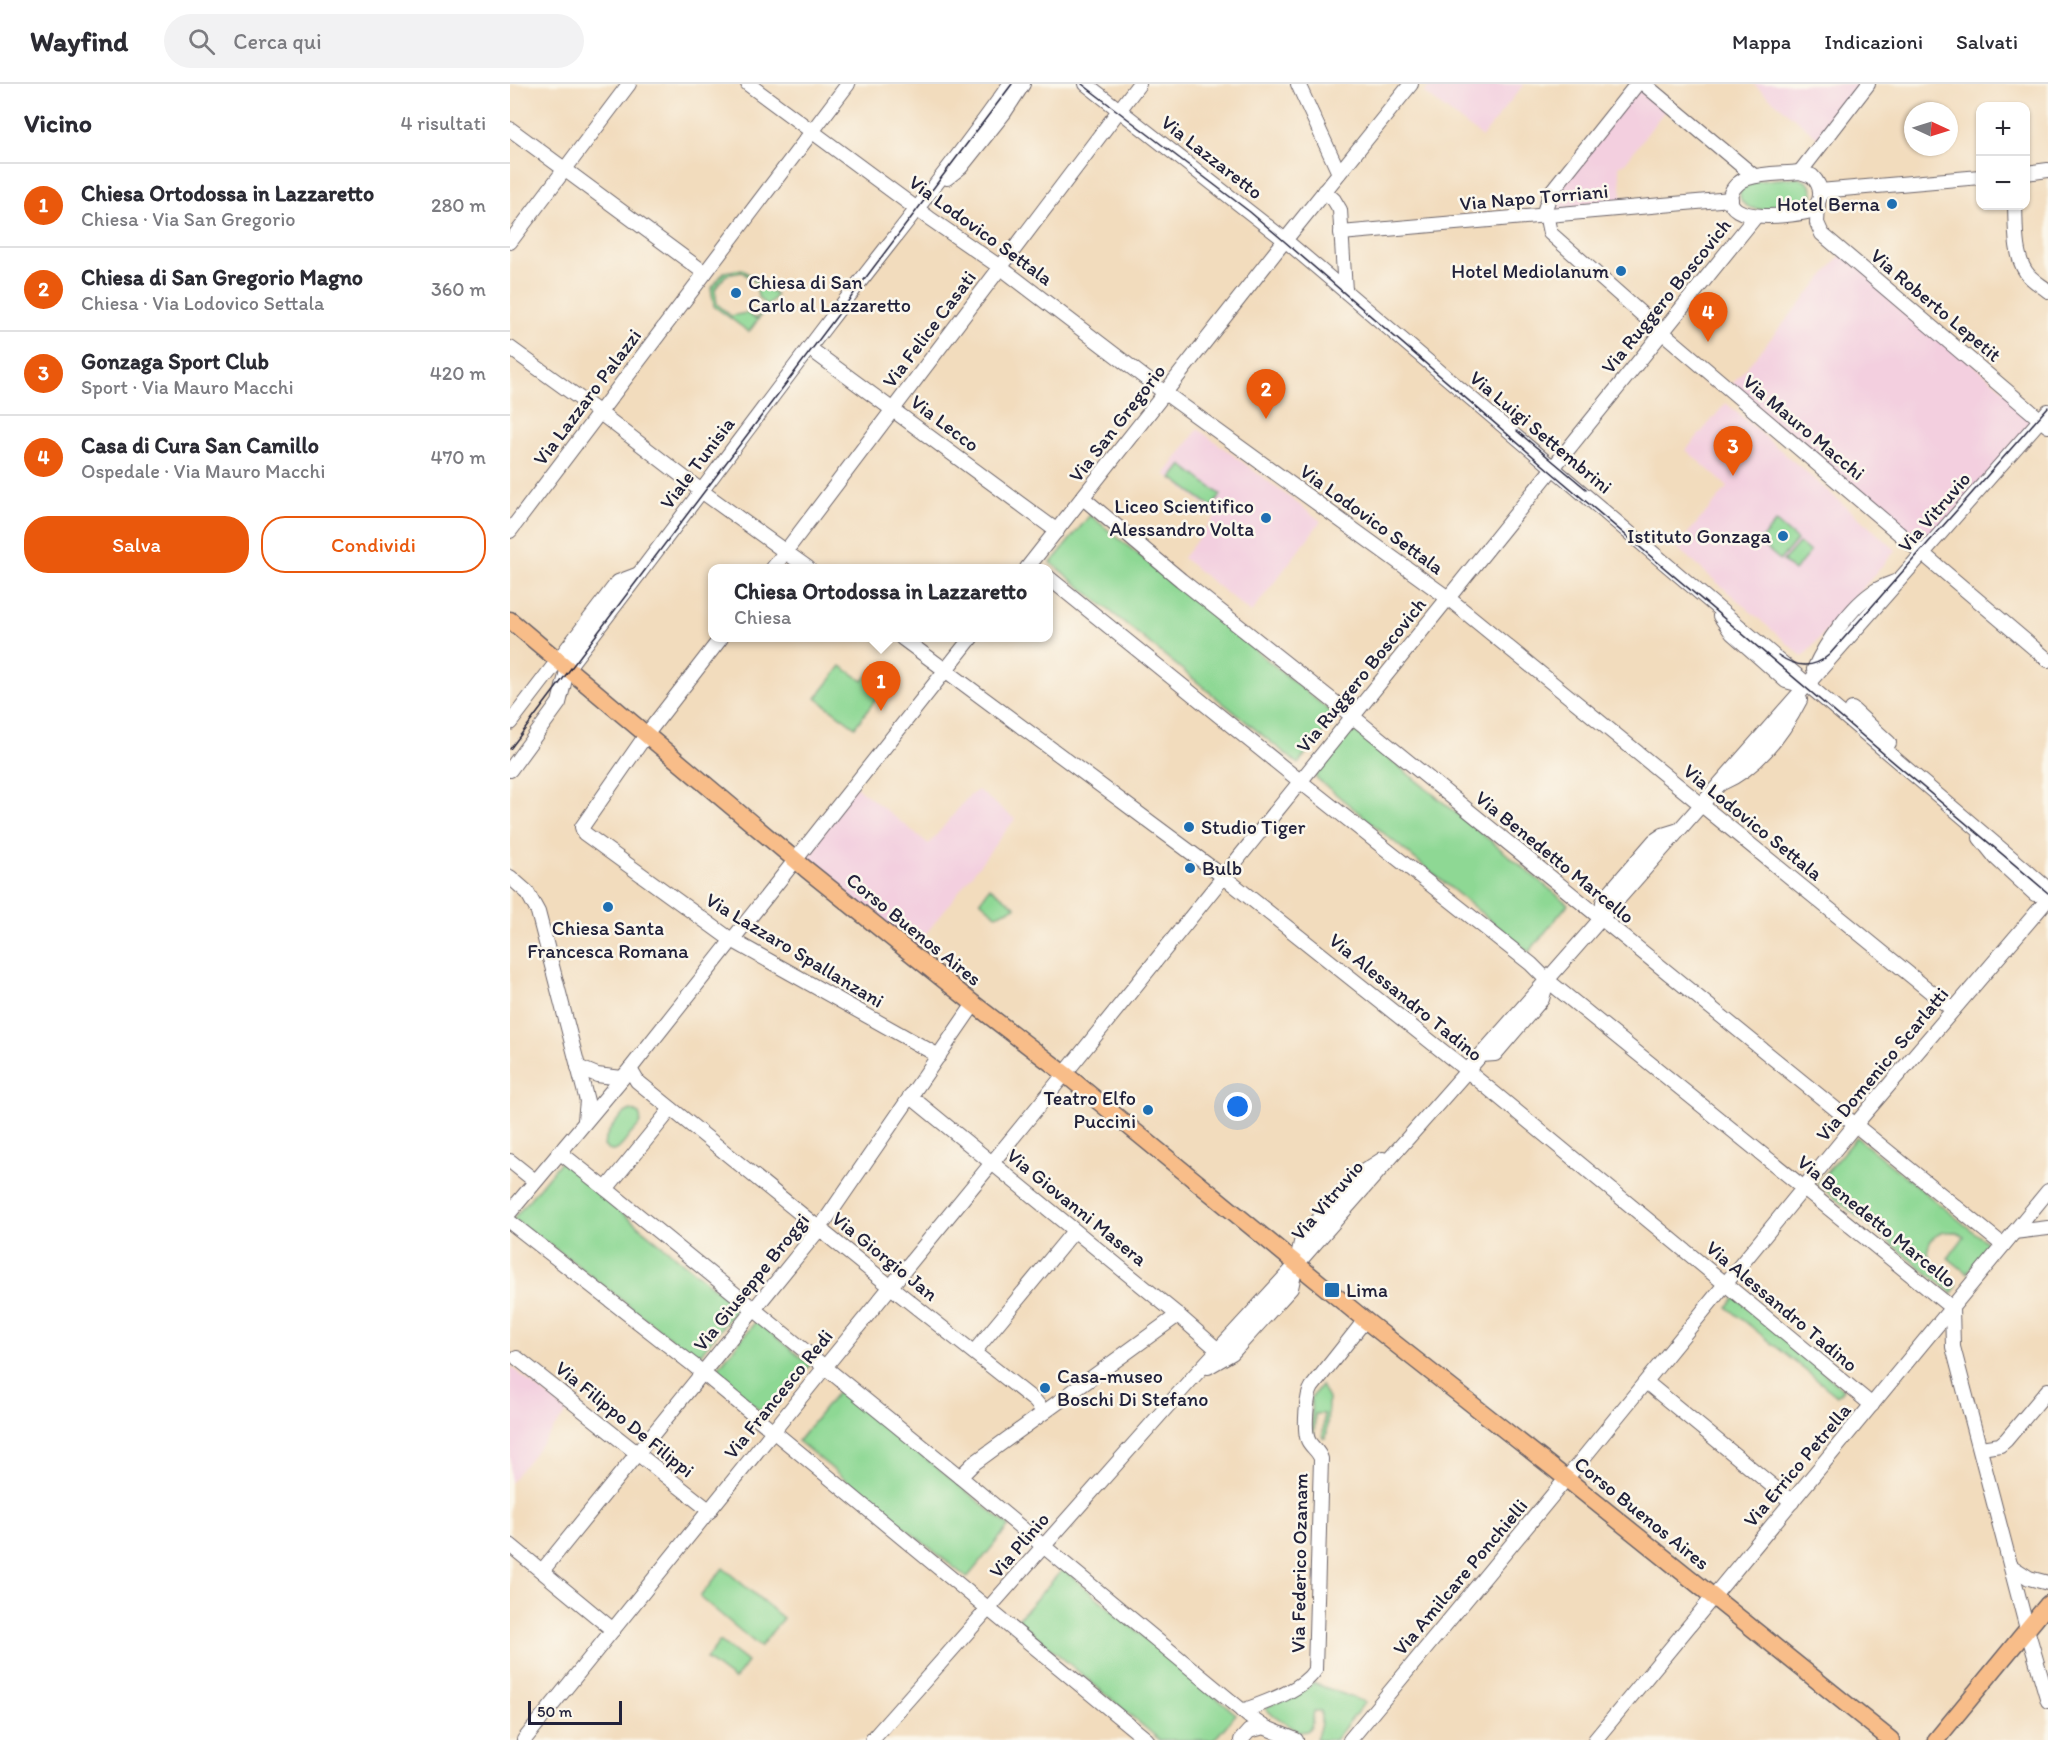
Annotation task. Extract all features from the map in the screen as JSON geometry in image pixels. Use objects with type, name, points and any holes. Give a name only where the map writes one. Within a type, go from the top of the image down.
[{"type":"main road","name":"Corso Buenos Aires","points":[[510,620],[794,859],[1065,1074],[1296,1266],[1891,1740]]},
{"type":"main road","points":[[1936,1740],[2048,1604]]},
{"type":"street","points":[[510,242],[629,84]]},
{"type":"street","name":"Via Lodovico Settala","points":[[748,84],[1000,267],[1165,393],[1448,598],[1953,1010]]},
{"type":"street","points":[[812,131],[848,84]]},
{"type":"street","points":[[916,207],[935,186],[1010,84]]},
{"type":"street","points":[[935,186],[961,167],[1004,113],[1023,84]]},
{"type":"street","name":"Via Lazzaretto","points":[[1086,84],[1286,240],[1345,291]]},
{"type":"street","name":"Via Felice Casati","points":[[776,564],[1139,84]]},
{"type":"street","points":[[1298,84],[1339,173],[1411,84]]},
{"type":"street","points":[[1545,215],[1546,203],[1551,192],[1637,84]]},
{"type":"street","points":[[1644,84],[1754,176]]},
{"type":"street","points":[[1800,172],[1868,84]]},
{"type":"street","points":[[510,129],[705,273]]},
{"type":"street","name":"Via Lazzaro Palazzi","points":[[510,531],[812,131]]},
{"type":"street","points":[[2030,172],[2048,170]]},
{"type":"street","points":[[1819,198],[1817,181],[1812,176],[1800,172],[1754,176],[1745,179],[1732,190],[1731,199],[1740,212],[1756,216],[1808,212],[1819,198],[1976,178]]},
{"type":"street","name":"Via San Gregorio","points":[[1034,564],[1057,531],[1339,173]]},
{"type":"street","points":[[1324,191],[1338,206],[1345,291]]},
{"type":"street","name":"Via Roberto Lepetit","points":[[1819,198],[1817,223],[1822,234],[2046,421]]},
{"type":"street","name":"Via Napo Torriani","points":[[1341,233],[1731,199]]},
{"type":"street","name":"Viale Tunisia","points":[[510,723],[639,574],[916,207]]},
{"type":"street","points":[[2015,210],[2018,248],[2022,266],[2028,275],[2048,291]]},
{"type":"street","name":"Via Mauro Macchi","points":[[1545,215],[1550,233],[1662,332],[2048,660]]},
{"type":"street","name":"Via Ruggero Boscovich","points":[[1065,1074],[1756,216]]},
{"type":"street","name":"Via Luigi Settembrini","points":[[1345,291],[1808,684],[1830,691],[1872,726],[1887,741],[1907,769],[1971,824],[2001,864],[2035,894],[2047,888]]},
{"type":"street","points":[[510,348],[600,413],[700,491],[802,564]]},
{"type":"street","name":"Via Lecco","points":[[809,348],[1057,531]]},
{"type":"street","name":"Via Vitruvio","points":[[1296,1266],[1302,1238],[1358,1175],[1387,1157],[1391,1157],[1808,684],[1829,642],[1863,601],[1876,590],[1899,580],[1997,469],[2028,445],[2046,421]]},
{"type":"street","name":"Via Benedetto Marcello","points":[[1083,498],[1181,580],[1352,716],[2003,1245]]},
{"type":"street","name":"Via Benedetto Marcello","points":[[1053,581],[1300,782],[1531,964],[1547,980],[1952,1308]]},
{"type":"street","points":[[646,735],[718,642]]},
{"type":"street","name":"Via Alessandro Tadino","points":[[908,642],[1224,877],[1467,1071],[1872,1405]]},
{"type":"street","points":[[510,1212],[626,1074],[730,939],[968,642]]},
{"type":"street","points":[[510,770],[559,703],[563,663]]},
{"type":"street","name":"Via Lazzaro Spallanzani","points":[[646,735],[582,827],[587,837],[730,939],[939,1056]]},
{"type":"street","points":[[514,880],[527,892],[538,912],[587,1101],[585,1120]]},
{"type":"street","name":"Via Domenico Scarlatti","points":[[1566,1479],[1855,1125],[2048,899]]},
{"type":"street","name":"Via Giuseppe Broggi","points":[[543,1571],[820,1228],[974,1004]]},
{"type":"street","points":[[578,1067],[597,1075],[626,1074]]},
{"type":"street","name":"Via Giorgio Jan","points":[[626,1074],[1035,1401],[1044,1412]]},
{"type":"street","name":"Via Francesco Redi","points":[[524,1740],[1065,1074]]},
{"type":"street","name":"Via Giovanni Masera","points":[[910,1096],[1218,1350]]},
{"type":"street","points":[[610,1192],[671,1110]]},
{"type":"street","points":[[558,1153],[610,1192],[825,1367],[1247,1715],[1264,1726],[1296,1740]]},
{"type":"street","points":[[510,1161],[535,1181]]},
{"type":"street","name":"Via Errico Petrella","points":[[1595,1740],[2048,1191]]},
{"type":"street","points":[[510,1222],[703,1373],[1147,1740]]},
{"type":"street","points":[[2014,1232],[2048,1228]]},
{"type":"street","points":[[974,1352],[1074,1231]]},
{"type":"street","name":"Via Plinio","points":[[872,1740],[1218,1350],[1296,1266]]},
{"type":"street","name":"Via Plinio","points":[[1199,1372],[1232,1353],[1291,1288],[1296,1266]]},
{"type":"street","points":[[1952,1308],[1953,1347],[2048,1701]]},
{"type":"street","points":[[960,1478],[973,1464],[1178,1315]]},
{"type":"street","name":"Via Federico Ozanam","points":[[1247,1715],[1300,1686],[1310,1678],[1317,1662],[1321,1459],[1320,1454],[1307,1439],[1309,1391],[1365,1320]]},
{"type":"street","name":"Via Filippo De Filippi","points":[[517,1358],[710,1511]]},
{"type":"street","points":[[1646,1382],[1792,1502]]},
{"type":"street","points":[[1981,1448],[2000,1444],[2006,1440],[2048,1390]]},
{"type":"street","name":"Via Amilcare Ponchielli","points":[[1350,1740],[1566,1479]]},
{"type":"street","points":[[510,1545],[613,1630]]},
{"type":"street","points":[[2012,1567],[2029,1578],[2048,1583]]},
{"type":"street","points":[[1241,1740],[1249,1731],[1264,1726]]},
{"type":"shaded area","points":[[1431,84],[1524,84],[1482,137],[1424,93]]},
{"type":"shaded area","points":[[1639,84],[1668,106],[1625,163],[1619,166],[1623,207],[1546,214],[1552,192]]},
{"type":"shaded area","points":[[1753,84],[1865,84],[1821,140]]},
{"type":"shaded area","points":[[1843,253],[2039,420],[1923,551],[1729,388]]},
{"type":"shaded area","name":"Istituto Gonzaga","points":[[1726,403],[1896,550],[1803,657],[1676,547],[1728,487],[1686,450]]},
{"type":"shaded area","name":"Liceo Scientifico Alessandro Volta","points":[[1198,429],[1321,521],[1251,613],[1183,558],[1217,514],[1165,474]]},
{"type":"shaded area","points":[[854,785],[929,844],[968,797],[978,790],[1015,819],[911,953],[795,858]]},
{"type":"shaded area","points":[[510,1366],[567,1412],[510,1483]]},
{"type":"green space","points":[[1798,177],[1810,184],[1813,193],[1810,203],[1801,207],[1762,210],[1745,205],[1741,199],[1740,190],[1748,182]]},
{"type":"green space","points":[[742,269],[776,295],[749,332],[714,306],[711,289],[724,272]],"holes":[[[742,272],[756,283],[758,297],[766,305],[756,319],[746,313],[731,316],[717,304],[715,289],[726,275]]]},
{"type":"green space","points":[[1182,465],[1221,495],[1212,507],[1172,478]]},
{"type":"green space","points":[[1090,515],[1336,716],[1298,764],[1051,563]]},
{"type":"green space","points":[[1776,522],[1797,540],[1780,560],[1759,542]]},
{"type":"green space","points":[[1799,543],[1810,552],[1794,571],[1783,561]]},
{"type":"green space","points":[[841,666],[863,681],[872,670],[889,682],[855,727],[816,698]]},
{"type":"green space","points":[[1353,729],[1568,904],[1529,952],[1315,777]]},
{"type":"green space","points":[[990,887],[1016,907],[996,915],[980,901]]},
{"type":"green space","points":[[631,1110],[639,1114],[641,1122],[622,1146],[615,1151],[608,1150],[604,1146],[610,1130],[623,1115]]},
{"type":"green space","points":[[1856,1137],[1990,1245],[1967,1273],[1948,1258],[1964,1237],[1957,1233],[1943,1232],[1932,1239],[1928,1251],[1930,1259],[1938,1271],[1957,1286],[1952,1293],[1817,1184]]},
{"type":"green space","points":[[562,1160],[612,1200],[610,1203],[738,1307],[697,1359],[567,1257],[513,1219]]},
{"type":"green space","points":[[1736,1297],[1843,1389],[1837,1396],[1727,1307]]},
{"type":"green space","points":[[756,1321],[810,1365],[768,1417],[714,1373]]},
{"type":"green space","points":[[1321,1385],[1328,1399],[1327,1434],[1323,1438],[1324,1414],[1315,1414],[1314,1438],[1312,1438],[1311,1398]]},
{"type":"green space","points":[[840,1389],[1009,1526],[967,1578],[798,1441]]},
{"type":"green space","points":[[723,1568],[783,1618],[760,1647],[700,1597]]},
{"type":"green space","points":[[1063,1569],[1236,1714],[1214,1740],[1160,1740],[1017,1620]]},
{"type":"green space","points":[[720,1641],[747,1662],[734,1680],[706,1659]]},
{"type":"green space","points":[[1313,1683],[1365,1702],[1335,1740],[1316,1740],[1321,1724],[1321,1711],[1314,1711],[1311,1727],[1307,1731],[1299,1732],[1266,1710],[1268,1706],[1303,1691]]},
{"type":"tram line","points":[[510,749],[1012,84]]},
{"type":"tram line","points":[[1082,84],[1250,212],[1550,471],[2048,893]]},
{"type":"tram line","points":[[1778,655],[1791,662],[1804,665],[1817,663],[1829,655],[2048,407]]},
{"type":"tram line","points":[[1517,431],[1586,489]]},
{"type":"place","name":"Hotel Berna","points":[[1892,204]]},
{"type":"place","name":"Hotel Mediolanum","points":[[1621,271]]},
{"type":"place","name":"Chiesa di San Carlo al Lazzaretto","points":[[736,293]]},
{"type":"place","name":"Casa di Cura San Camillo","points":[[1708,342]]},
{"type":"place","name":"Chiesa di San Gregorio Magno","points":[[1266,419]]},
{"type":"place","name":"Gonzaga Sport Club","points":[[1733,476]]},
{"type":"place","name":"Liceo Scientifico Alessandro Volta","points":[[1266,518]]},
{"type":"place","name":"Istituto Gonzaga","points":[[1783,536]]},
{"type":"place","name":"Chiesa Ortodossa in Lazzaretto","points":[[881,711]]},
{"type":"place","name":"Studio Tiger","points":[[1189,827]]},
{"type":"place","name":"Bulb","points":[[1190,868]]},
{"type":"place","name":"Chiesa Santa Francesca Romana","points":[[608,907]]},
{"type":"place","name":"Teatro Elfo Puccini","points":[[1148,1110]]},
{"type":"place","name":"Lima","points":[[1332,1290]]},
{"type":"place","name":"Casa-museo Boschi Di Stefano","points":[[1045,1388]]}]
